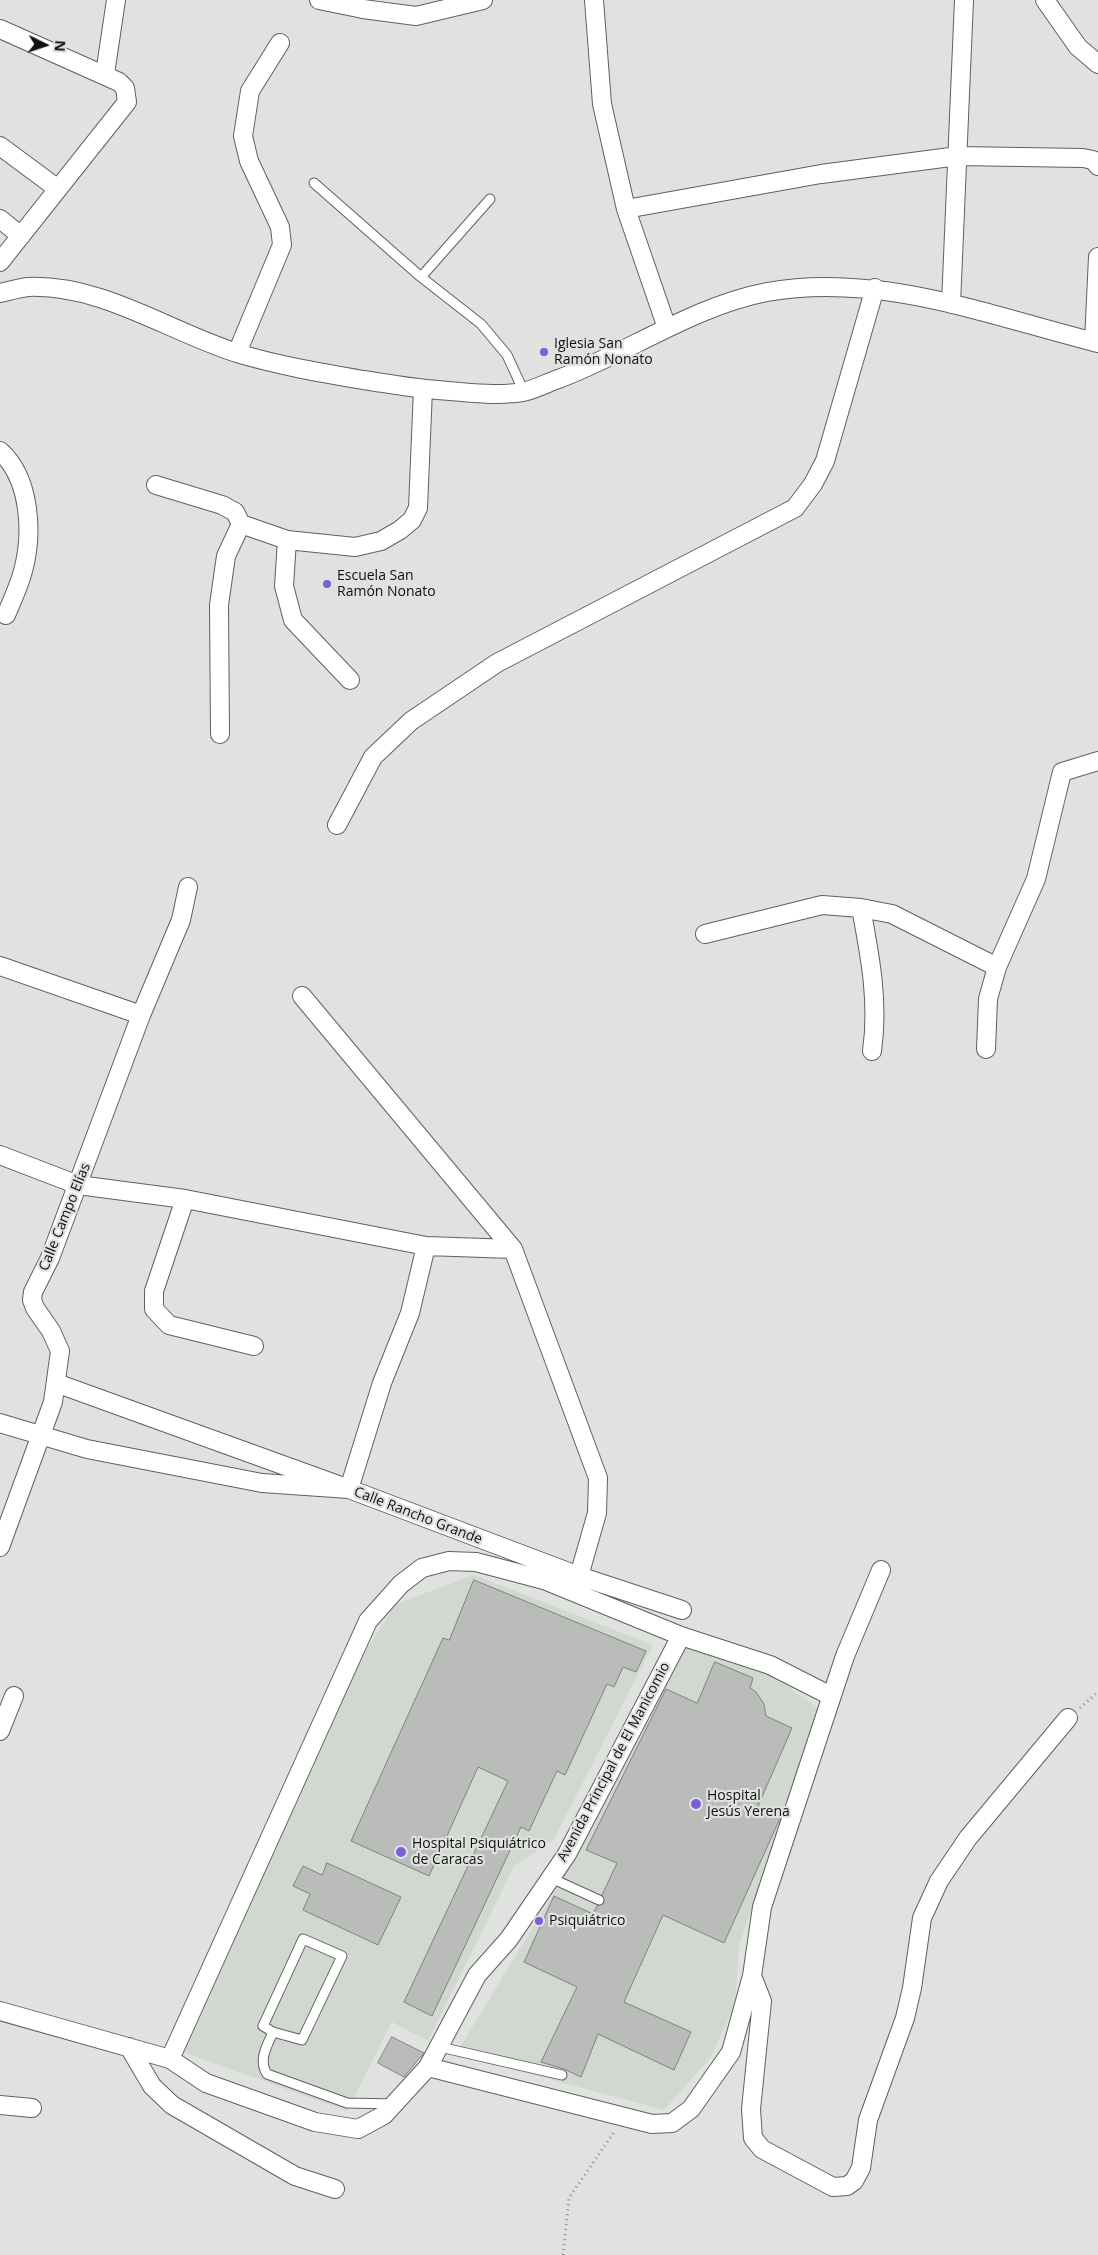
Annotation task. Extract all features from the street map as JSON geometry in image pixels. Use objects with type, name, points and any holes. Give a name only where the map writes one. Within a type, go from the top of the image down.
[{"type":"street","points":[[105,74],[116,0]]},
{"type":"street","points":[[319,0],[363,9],[414,8],[483,0]]},
{"type":"street","points":[[594,0],[602,104],[626,209],[667,328]]},
{"type":"street","points":[[951,304],[964,0]]},
{"type":"street","points":[[1045,0],[1078,47],[1098,64]]},
{"type":"street","points":[[0,29],[105,74],[126,88],[127,102],[0,262]]},
{"type":"street","points":[[237,353],[282,245],[280,227],[249,161],[243,136],[250,91],[280,43]]},
{"type":"street","points":[[0,146],[58,189]]},
{"type":"street","points":[[626,209],[821,174],[958,156],[1083,158],[1092,160],[1098,166]]},
{"type":"street","points":[[0,219],[21,236]]},
{"type":"street","points":[[0,293],[27,287],[61,290],[96,298],[237,353],[300,370],[423,389],[498,393],[524,392],[578,371],[667,328],[725,305],[766,292],[848,286],[875,288],[951,304],[1096,343],[1098,257]]},
{"type":"street","points":[[337,825],[373,757],[411,721],[497,663],[795,508],[813,484],[825,461],[875,288]]},
{"type":"street","points":[[156,485],[222,505],[235,512],[241,524],[287,540],[355,547],[380,541],[412,520],[418,508],[423,389]]},
{"type":"street","points":[[0,451],[22,485],[29,529],[23,571],[6,615]]},
{"type":"street","points":[[220,734],[219,605],[226,556],[241,524]]},
{"type":"street","points":[[287,540],[284,586],[294,620],[350,680]]},
{"type":"street","points":[[986,1049],[988,999],[997,967],[1036,879],[1062,772],[1098,761]]},
{"type":"street","name":"Calle Campo Elías","points":[[0,1547],[42,1435],[53,1402],[56,1383],[60,1351],[51,1330],[34,1308],[33,1292],[78,1185],[141,1015],[181,920],[188,887]]},
{"type":"street","points":[[705,934],[822,905],[861,908],[892,914],[997,967]]},
{"type":"street","points":[[861,908],[874,981],[876,1025],[872,1051]]},
{"type":"street","points":[[0,966],[141,1015]]},
{"type":"street","points":[[302,996],[513,1249],[598,1478],[597,1513],[579,1576]]},
{"type":"street","points":[[0,1155],[78,1185],[185,1199],[426,1246],[513,1249]]},
{"type":"street","points":[[185,1199],[154,1291],[154,1309],[170,1325],[254,1346]]},
{"type":"street","points":[[56,1383],[349,1489],[382,1383],[410,1313],[426,1246]]},
{"type":"street","name":"Calle Rancho Grande","points":[[0,1423],[87,1449],[262,1483],[349,1489],[579,1576],[682,1610]]},
{"type":"street","points":[[170,2059],[368,1621],[401,1584],[422,1568],[449,1561],[476,1562],[544,1580],[681,1636],[770,1665],[831,1696]]},
{"type":"street","points":[[428,2067],[652,2124],[672,2123],[691,2109],[730,2052],[752,1976],[762,1907],[845,1656],[881,1570]]},
{"type":"street","name":"Avenida Principal de El Manicomio","points":[[0,2011],[170,2059],[206,2083],[315,2122],[358,2129],[384,2115],[428,2067],[478,1976],[509,1939],[567,1854],[681,1636]]},
{"type":"street","points":[[0,1731],[14,1696]]},
{"type":"street","points":[[752,1976],[762,2001],[751,2109],[753,2138],[762,2149],[833,2187],[847,2186],[854,2181],[861,2168],[868,2120],[905,2018],[912,1988],[922,1918],[936,1888],[968,1838],[1068,1718]]},
{"type":"street","points":[[129,2047],[152,2086],[172,2105],[295,2176],[335,2189]]},
{"type":"street","points":[[0,2106],[32,2108]]},
{"type":"lane","points":[[314,183],[421,277],[481,324],[495,338],[507,355],[524,392]]},
{"type":"lane","points":[[421,277],[490,199]]},
{"type":"lane","points":[[551,1878],[599,1900]]},
{"type":"lane","points":[[303,1939],[342,1956],[302,2040],[273,2032],[263,2026],[303,1939]]},
{"type":"lane","points":[[273,2032],[263,2056],[262,2067],[266,2074],[347,2102],[395,2104]]},
{"type":"lane","points":[[440,2047],[562,2075]]},
{"type":"path","points":[[1068,1718],[1098,1692]]},
{"type":"path","points":[[563,2255],[569,2198],[624,2117]]},
{"type":"shaded area","name":"Hospital Psiquiátrico de Caracas","points":[[474,1575],[653,1645],[554,1839],[514,1866],[428,2041],[392,2022],[347,2111],[180,2051],[343,1685],[396,1604]]},
{"type":"shaded area","name":"Hospital Jesús Yerena","points":[[685,1648],[764,1669],[826,1714],[739,1944],[735,2005],[710,2058],[664,2110],[456,2054],[553,1894]]},
{"type":"building","points":[[474,1580],[646,1651],[636,1672],[623,1667],[614,1687],[607,1684],[565,1775],[557,1771],[529,1831],[521,1827],[432,2016],[404,2002],[508,1781],[478,1767],[429,1876],[351,1841],[443,1638],[449,1640]]},
{"type":"building","points":[[715,1662],[753,1678],[750,1688],[756,1692],[764,1704],[766,1716],[792,1728],[758,1806],[781,1816],[724,1943],[663,1915],[624,2002],[691,2032],[674,2070],[598,2034],[581,2077],[564,2069],[541,2062],[577,1987],[524,1962],[554,1896],[593,1914],[597,1906],[604,1903],[602,1895],[617,1863],[586,1850],[666,1689],[697,1703]]},
{"type":"building","points":[[327,1863],[401,1897],[378,1945],[303,1910],[310,1894],[293,1886],[303,1866],[322,1875]]},
{"type":"building","points":[[392,2037],[424,2053],[404,2077],[378,2063]]},
{"type":"place","name":"Iglesia San Ramón Nonato","points":[[544,352]]},
{"type":"place","name":"Escuela San Ramón Nonato","points":[[327,584]]},
{"type":"place","name":"Hospital Jesús Yerena","points":[[696,1804]]},
{"type":"place","name":"Hospital Psiquiátrico de Caracas","points":[[401,1852]]},
{"type":"place","name":"Psiquiátrico","points":[[539,1921]]}]
